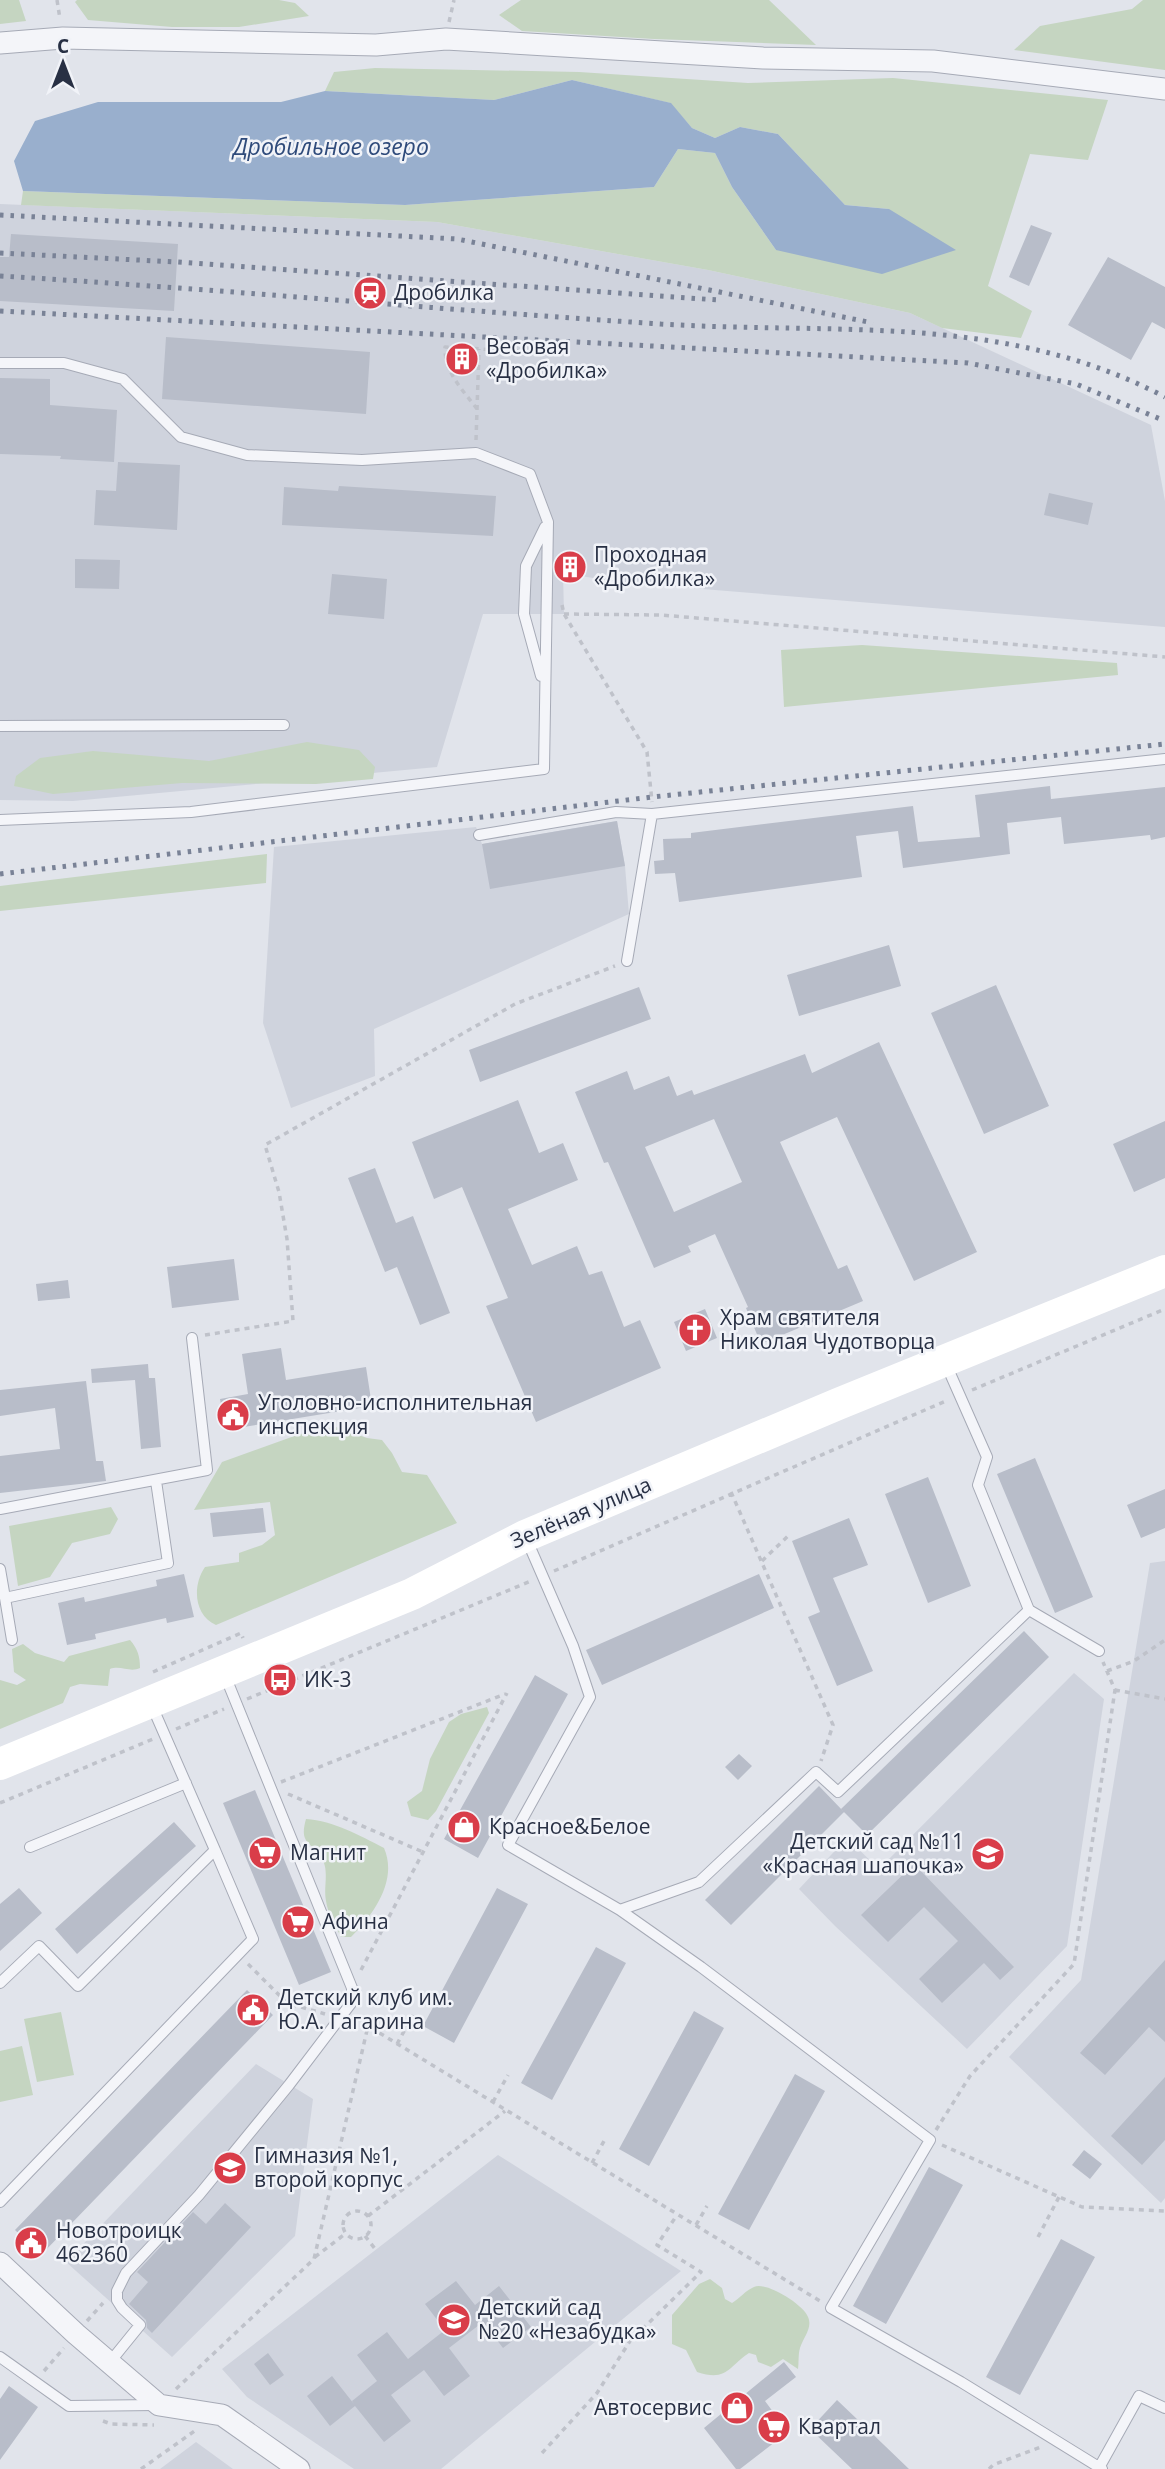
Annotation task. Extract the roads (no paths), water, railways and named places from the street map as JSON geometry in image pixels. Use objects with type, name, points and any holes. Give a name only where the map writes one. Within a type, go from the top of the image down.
[{"type":"main road","name":"Зелёная улица","points":[[0,1764],[412,1594],[525,1536],[1165,1271]]},
{"type":"street","points":[[0,43],[63,38],[376,45],[446,39],[763,58],[933,61],[1165,89]]},
{"type":"street","points":[[0,2263],[110,2362],[162,2415],[222,2414],[299,2469]]},
{"type":"lane","points":[[0,363],[64,363],[123,379],[181,437],[247,456],[362,460],[476,453],[530,474],[548,522],[544,769],[191,812],[0,820]]},
{"type":"lane","points":[[545,689],[524,614],[526,566],[548,522]]},
{"type":"lane","points":[[0,726],[284,725]]},
{"type":"lane","points":[[479,835],[616,812],[652,814],[1165,759]]},
{"type":"lane","points":[[626,961],[652,814]]},
{"type":"lane","points":[[0,1509],[207,1471],[191,1338]]},
{"type":"lane","points":[[945,1361],[987,1457],[978,1485],[1029,1610],[1099,1651]]},
{"type":"lane","points":[[5,1598],[168,1563],[156,1481]]},
{"type":"lane","points":[[525,1536],[573,1646],[590,1697],[508,1844],[620,1910],[722,1983],[930,2140],[831,2308],[961,2382],[1101,2468],[1139,2396],[1165,2408]]},
{"type":"lane","points":[[0,1569],[12,1640]]},
{"type":"lane","points":[[620,1910],[699,1882],[816,1772],[838,1793],[1029,1610]]},
{"type":"lane","points":[[110,2362],[140,2325],[117,2300],[117,2291],[126,2273],[207,2185],[289,2085],[352,2002],[352,1988],[223,1671]]},
{"type":"lane","points":[[0,2202],[253,1939],[150,1702]]},
{"type":"lane","points":[[30,1847],[186,1783]]},
{"type":"lane","points":[[0,1983],[39,1946],[78,1986],[215,1850]]},
{"type":"lane","points":[[0,2357],[69,2406],[162,2415]]},
{"type":"water","name":"Дробильное озеро","points":[[572,80],[671,103],[692,128],[715,138],[740,127],[778,134],[845,205],[889,209],[956,250],[882,274],[776,250],[732,187],[715,153],[678,149],[654,187],[405,205],[23,191],[14,161],[35,121],[98,102],[281,102],[325,91],[494,100]]},
{"type":"railway","points":[[0,215],[457,239],[873,323]]},
{"type":"railway","points":[[0,253],[177,262],[718,300]]},
{"type":"railway","points":[[0,276],[661,324],[855,330],[980,339],[1043,351],[1104,370],[1165,397]]},
{"type":"railway","points":[[0,311],[968,363],[1076,384],[1165,421]]},
{"type":"railway","points":[[0,874],[652,797],[1165,744]]},
{"type":"place","name":"Дробилка","points":[[370,293]]},
{"type":"place","name":"Весовая «Дробилка»","points":[[462,359]]},
{"type":"place","name":"Проходная «Дробилка»","points":[[570,567]]},
{"type":"place","name":"Храм святителя Николая Чудотворца","points":[[695,1330]]},
{"type":"place","name":"Уголовно-исполнительная инспекция","points":[[233,1415]]},
{"type":"place","name":"ИК-3","points":[[280,1680]]},
{"type":"place","name":"Красное&Белое","points":[[464,1827]]},
{"type":"place","name":"Магнит","points":[[265,1853]]},
{"type":"place","name":"Детский сад №11 «Красная шапочка»","points":[[988,1854]]},
{"type":"place","name":"Афина","points":[[298,1922]]},
{"type":"place","name":"Детский клуб им. Ю.А. Гагарина","points":[[253,2010]]},
{"type":"place","name":"Гимназия №1, второй корпус","points":[[230,2168]]},
{"type":"place","name":"Новотроицк 462360","points":[[31,2243]]},
{"type":"place","name":"Детский сад №20 «Незабудка»","points":[[454,2320]]},
{"type":"place","name":"Автосервис","points":[[737,2408]]},
{"type":"place","name":"Квартал","points":[[774,2427]]}]
